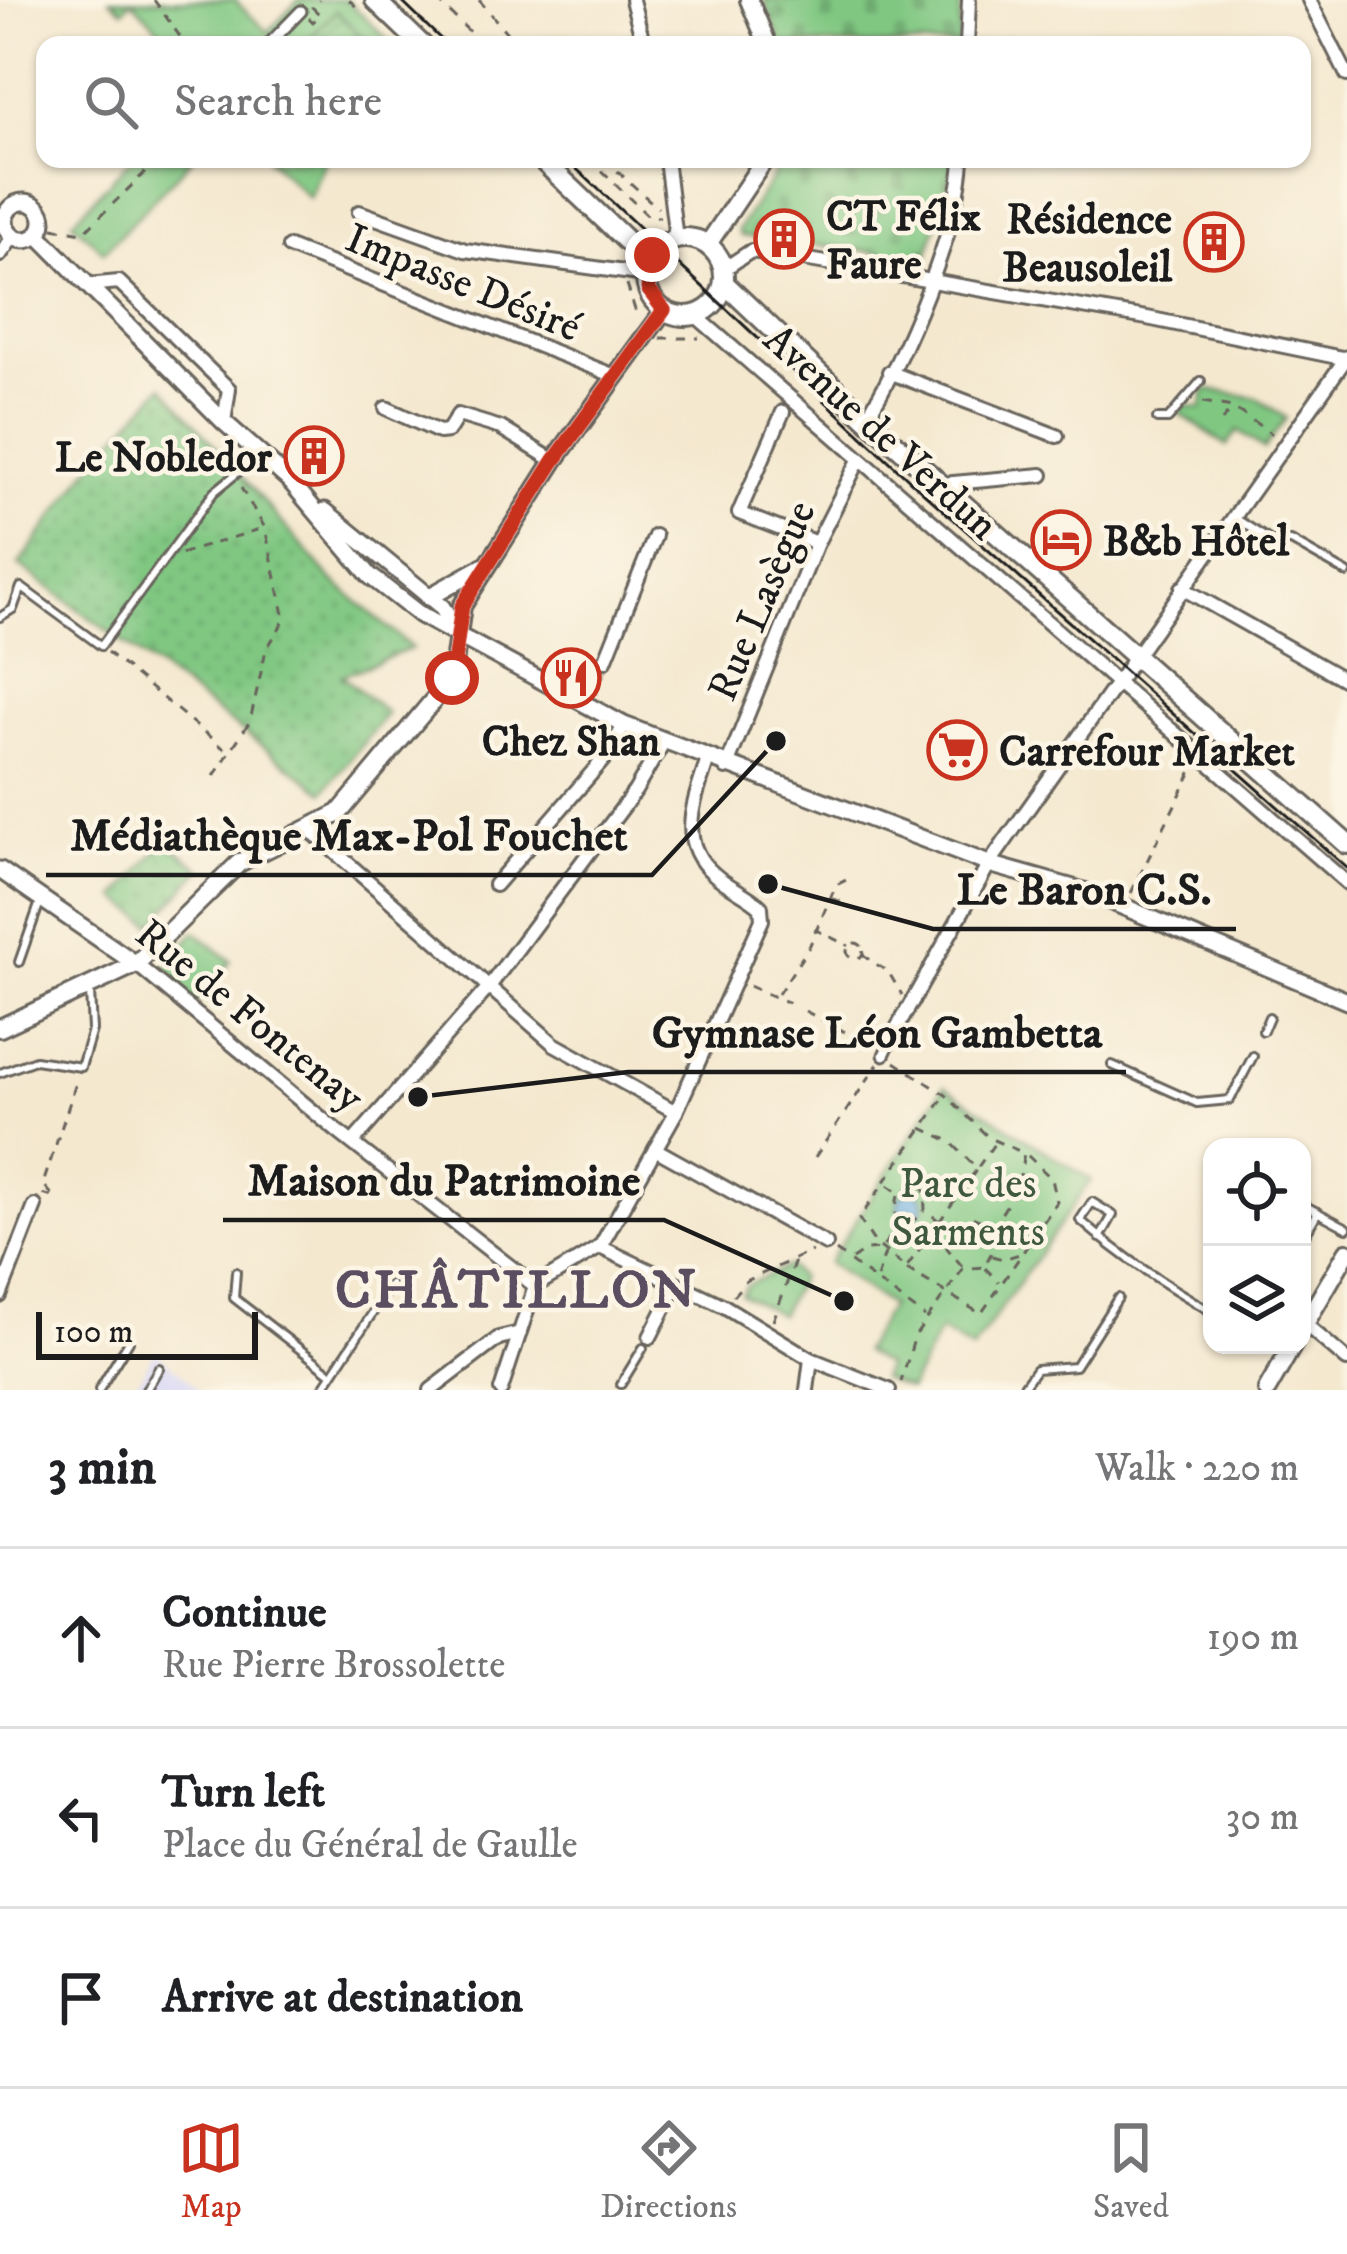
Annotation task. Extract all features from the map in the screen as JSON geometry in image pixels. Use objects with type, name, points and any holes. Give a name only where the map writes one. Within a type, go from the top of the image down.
[{"type":"main road","points":[[375,0],[413,36]]},
{"type":"main road","points":[[749,0],[764,36]]},
{"type":"main road","points":[[550,168],[633,247],[652,255]]},
{"type":"main road","points":[[708,244],[760,168]]},
{"type":"main road","points":[[676,239],[708,244],[724,276],[719,298],[695,315],[664,310],[654,301],[646,275],[652,255],[676,239]]},
{"type":"main road","name":"Avenue de Verdun","points":[[724,276],[866,418],[1347,844]]},
{"type":"main road","points":[[0,1028],[136,964],[238,863],[311,831],[338,813],[452,678],[462,606],[554,461],[664,310]]},
{"type":"main road","points":[[429,597],[489,563]]},
{"type":"main road","points":[[1311,1315],[1347,1252]]},
{"type":"main road","points":[[1267,1390],[1288,1354]]},
{"type":"street","points":[[632,0],[642,36]]},
{"type":"street","points":[[968,36],[969,0]]},
{"type":"street","points":[[1309,0],[1347,75]]},
{"type":"street","points":[[276,36],[301,10]]},
{"type":"street","points":[[667,168],[676,239]]},
{"type":"street","points":[[866,418],[930,281],[953,213],[960,168]]},
{"type":"street","points":[[13,237],[5,223],[4,206],[22,202],[37,206],[40,231],[88,285],[224,422],[429,597],[458,635]]},
{"type":"street","points":[[359,212],[465,250],[646,275]]},
{"type":"street","points":[[0,255],[13,237],[40,231]]},
{"type":"street","name":"Impasse Désiré","points":[[289,247],[615,376]]},
{"type":"street","points":[[724,276],[751,251],[930,281],[1209,338],[1347,358],[989,864],[884,1055]]},
{"type":"street","points":[[88,285],[119,282],[229,389],[224,422]]},
{"type":"street","name":"Avenue de Verdun","points":[[695,315],[1347,883]]},
{"type":"street","points":[[890,372],[1057,436]]},
{"type":"street","points":[[386,408],[439,432],[448,431],[458,415],[501,428],[554,461]]},
{"type":"street","points":[[783,412],[739,513],[817,543]]},
{"type":"street","name":"Rue Lasègue","points":[[725,767],[817,543],[859,460]]},
{"type":"street","points":[[941,484],[1042,475]]},
{"type":"street","points":[[291,482],[370,576],[420,615],[588,699],[624,725],[989,864],[1091,893],[1347,1001]]},
{"type":"street","points":[[605,661],[655,536]]},
{"type":"street","points":[[1182,588],[1347,681]]},
{"type":"street","points":[[495,885],[609,753],[624,725]]},
{"type":"street","points":[[353,1142],[488,988],[635,790],[664,741]]},
{"type":"street","points":[[501,1390],[535,1286],[600,1247],[676,1112],[764,912],[715,876],[694,848],[690,817],[708,759]]},
{"type":"street","points":[[311,831],[554,1044],[676,1112]]},
{"type":"street","name":"Rue de Fontenay","points":[[0,870],[136,964],[535,1286]]},
{"type":"street","points":[[655,1149],[826,1244]]},
{"type":"street","points":[[0,1296],[35,1206]]},
{"type":"street","points":[[600,1247],[724,1306],[811,1359],[889,1390]]},
{"type":"street","points":[[647,1343],[677,1284]]},
{"type":"street","points":[[1311,1332],[1347,1360]]},
{"type":"street","points":[[431,1390],[499,1338],[520,1333]]},
{"type":"street","points":[[807,1390],[811,1359]]},
{"type":"lane","points":[[1157,419],[1168,419],[1201,381]]},
{"type":"lane","points":[[0,617],[14,609],[21,587],[101,646],[214,492],[261,454]]},
{"type":"lane","points":[[1232,515],[1271,541],[1291,541],[1347,573]]},
{"type":"lane","points":[[19,962],[41,898]]},
{"type":"lane","points":[[0,1073],[34,1060],[81,1067],[92,1030],[90,988]]},
{"type":"lane","points":[[1263,1031],[1269,1017]]},
{"type":"lane","points":[[1112,1065],[1211,1105],[1230,1100],[1253,1056]]},
{"type":"lane","points":[[1100,1238],[1113,1215],[1092,1202],[1080,1220],[1100,1238],[1136,1268],[1203,1307]]},
{"type":"lane","points":[[1311,1208],[1347,1228]]},
{"type":"lane","points":[[1311,1224],[1318,1212]]},
{"type":"lane","points":[[236,1272],[234,1298],[332,1374]]},
{"type":"lane","points":[[322,1390],[391,1285]]},
{"type":"lane","points":[[1021,1390],[1036,1369],[1075,1366],[1118,1298]]},
{"type":"lane","points":[[100,1390],[129,1341]]},
{"type":"lane","points":[[621,1384],[647,1343]]},
{"type":"lane","points":[[146,1390],[159,1368]]},
{"type":"path","points":[[154,0],[180,36]]},
{"type":"path","points":[[437,0],[473,36]]},
{"type":"path","points":[[479,0],[509,36]]},
{"type":"path","points":[[40,231],[83,233],[150,168]]},
{"type":"path","points":[[598,168],[638,206]]},
{"type":"path","points":[[614,168],[656,208],[666,208]]},
{"type":"path","points":[[1203,402],[1232,407],[1274,435]]},
{"type":"path","points":[[1222,421],[1232,407]]},
{"type":"path","points":[[214,776],[255,708],[266,650],[285,619],[265,528],[235,478]]},
{"type":"path","points":[[165,560],[265,528]]},
{"type":"path","points":[[101,646],[228,752]]},
{"type":"path","points":[[1124,908],[1200,754]]},
{"type":"path","points":[[778,994],[836,885],[852,877]]},
{"type":"path","points":[[831,898],[843,902]]},
{"type":"path","points":[[816,930],[849,946],[852,941],[862,946],[862,954],[887,972],[912,1002]]},
{"type":"path","points":[[887,972],[892,961]]},
{"type":"path","points":[[737,980],[789,1003]]},
{"type":"path","points":[[815,1157],[884,1055]]},
{"type":"path","points":[[35,1206],[40,1193],[55,1198],[43,1184],[81,1067]]},
{"type":"path","points":[[946,1095],[996,1141],[1024,1153],[1058,1190],[1057,1202],[981,1314],[906,1268],[859,1219],[922,1128],[946,1095]]},
{"type":"path","points":[[922,1128],[950,1141],[977,1169]]},
{"type":"path","points":[[906,1268],[996,1141]]},
{"type":"path","points":[[984,1267],[990,1256],[992,1226],[1018,1187],[1024,1153]]},
{"type":"path","points":[[884,1184],[899,1193],[924,1187],[925,1210]]},
{"type":"path","points":[[876,1280],[899,1220],[899,1193]]},
{"type":"path","points":[[925,1210],[952,1229],[961,1230],[970,1216],[992,1226]]},
{"type":"path","points":[[899,1220],[914,1220],[925,1210]]},
{"type":"path","points":[[952,1229],[947,1248],[963,1269]]},
{"type":"path","points":[[724,1306],[746,1281],[826,1244],[928,1318]]},
{"type":"path","points":[[851,1261],[866,1250],[884,1250]]},
{"type":"path","points":[[990,1256],[1003,1259],[1023,1253]]},
{"type":"path","points":[[768,1334],[796,1258]]},
{"type":"path","points":[[984,1267],[1000,1286]]},
{"type":"path","points":[[963,1269],[984,1267]]},
{"type":"path","points":[[899,1390],[915,1336],[963,1269]]},
{"type":"shaded area","points":[[155,1351],[200,1390],[133,1390]]},
{"type":"green space","points":[[110,0],[234,0],[268,32],[299,0],[347,0],[384,36],[165,36],[132,1],[122,10]]},
{"type":"green space","points":[[764,0],[961,0],[959,36],[778,36]]},
{"type":"green space","points":[[336,11],[361,36],[312,36]]},
{"type":"green space","points":[[123,168],[183,168],[104,252],[72,222]]},
{"type":"green space","points":[[277,168],[322,168],[309,198]]},
{"type":"green space","points":[[778,168],[952,168],[927,258],[741,236],[738,230]]},
{"type":"green space","points":[[163,386],[331,579],[412,648],[342,676],[387,713],[324,792],[19,565],[97,458]]},
{"type":"green space","points":[[1205,389],[1257,398],[1286,418],[1264,449],[1238,430],[1227,446],[1179,413],[1184,405],[1202,408]]},
{"type":"green space","points":[[165,841],[202,869],[152,925],[117,898]]},
{"type":"green space","points":[[195,931],[231,961],[197,1003],[170,982],[168,963]]},
{"type":"green space","name":"Parc des Sarments","points":[[944,1086],[1091,1180],[972,1350],[940,1331],[909,1389],[881,1378],[886,1366],[863,1351],[890,1306],[828,1263]]},
{"type":"green space","points":[[788,1266],[800,1278],[780,1315],[741,1294],[747,1285]]},
{"type":"water","points":[[911,1191],[921,1194],[921,1214],[911,1217],[901,1214],[898,1204],[901,1194]]},
{"type":"tunnel","points":[[592,693],[605,661]]},
{"type":"tram line","points":[[400,0],[438,36]]},
{"type":"tram line","points":[[576,168],[917,487],[1347,868]]},
{"type":"place","name":"CT Félix Faure","points":[[784,239]]},
{"type":"place","name":"Résidence Beausoleil","points":[[1214,242]]},
{"type":"place","name":"Le Nobledor","points":[[314,456]]},
{"type":"place","name":"B&b Hôtel","points":[[1061,540]]},
{"type":"place","name":"Chez Shan","points":[[571,678]]},
{"type":"place","name":"Médiathèque Max-Pol Fouchet","points":[[776,741]]},
{"type":"place","name":"Carrefour Market","points":[[957,750]]},
{"type":"place","name":"Le Baron C.S.","points":[[768,884]]},
{"type":"place","name":"Gymnase Léon Gambetta","points":[[418,1097]]},
{"type":"place","name":"Maison du Patrimoine","points":[[844,1301]]},
{"type":"district","name":"CHÂTILLON","points":[[517,1288]]},
{"type":"route","points":[[452,678],[462,606],[554,461],[664,310],[648,289],[647,265],[652,255]]}]
